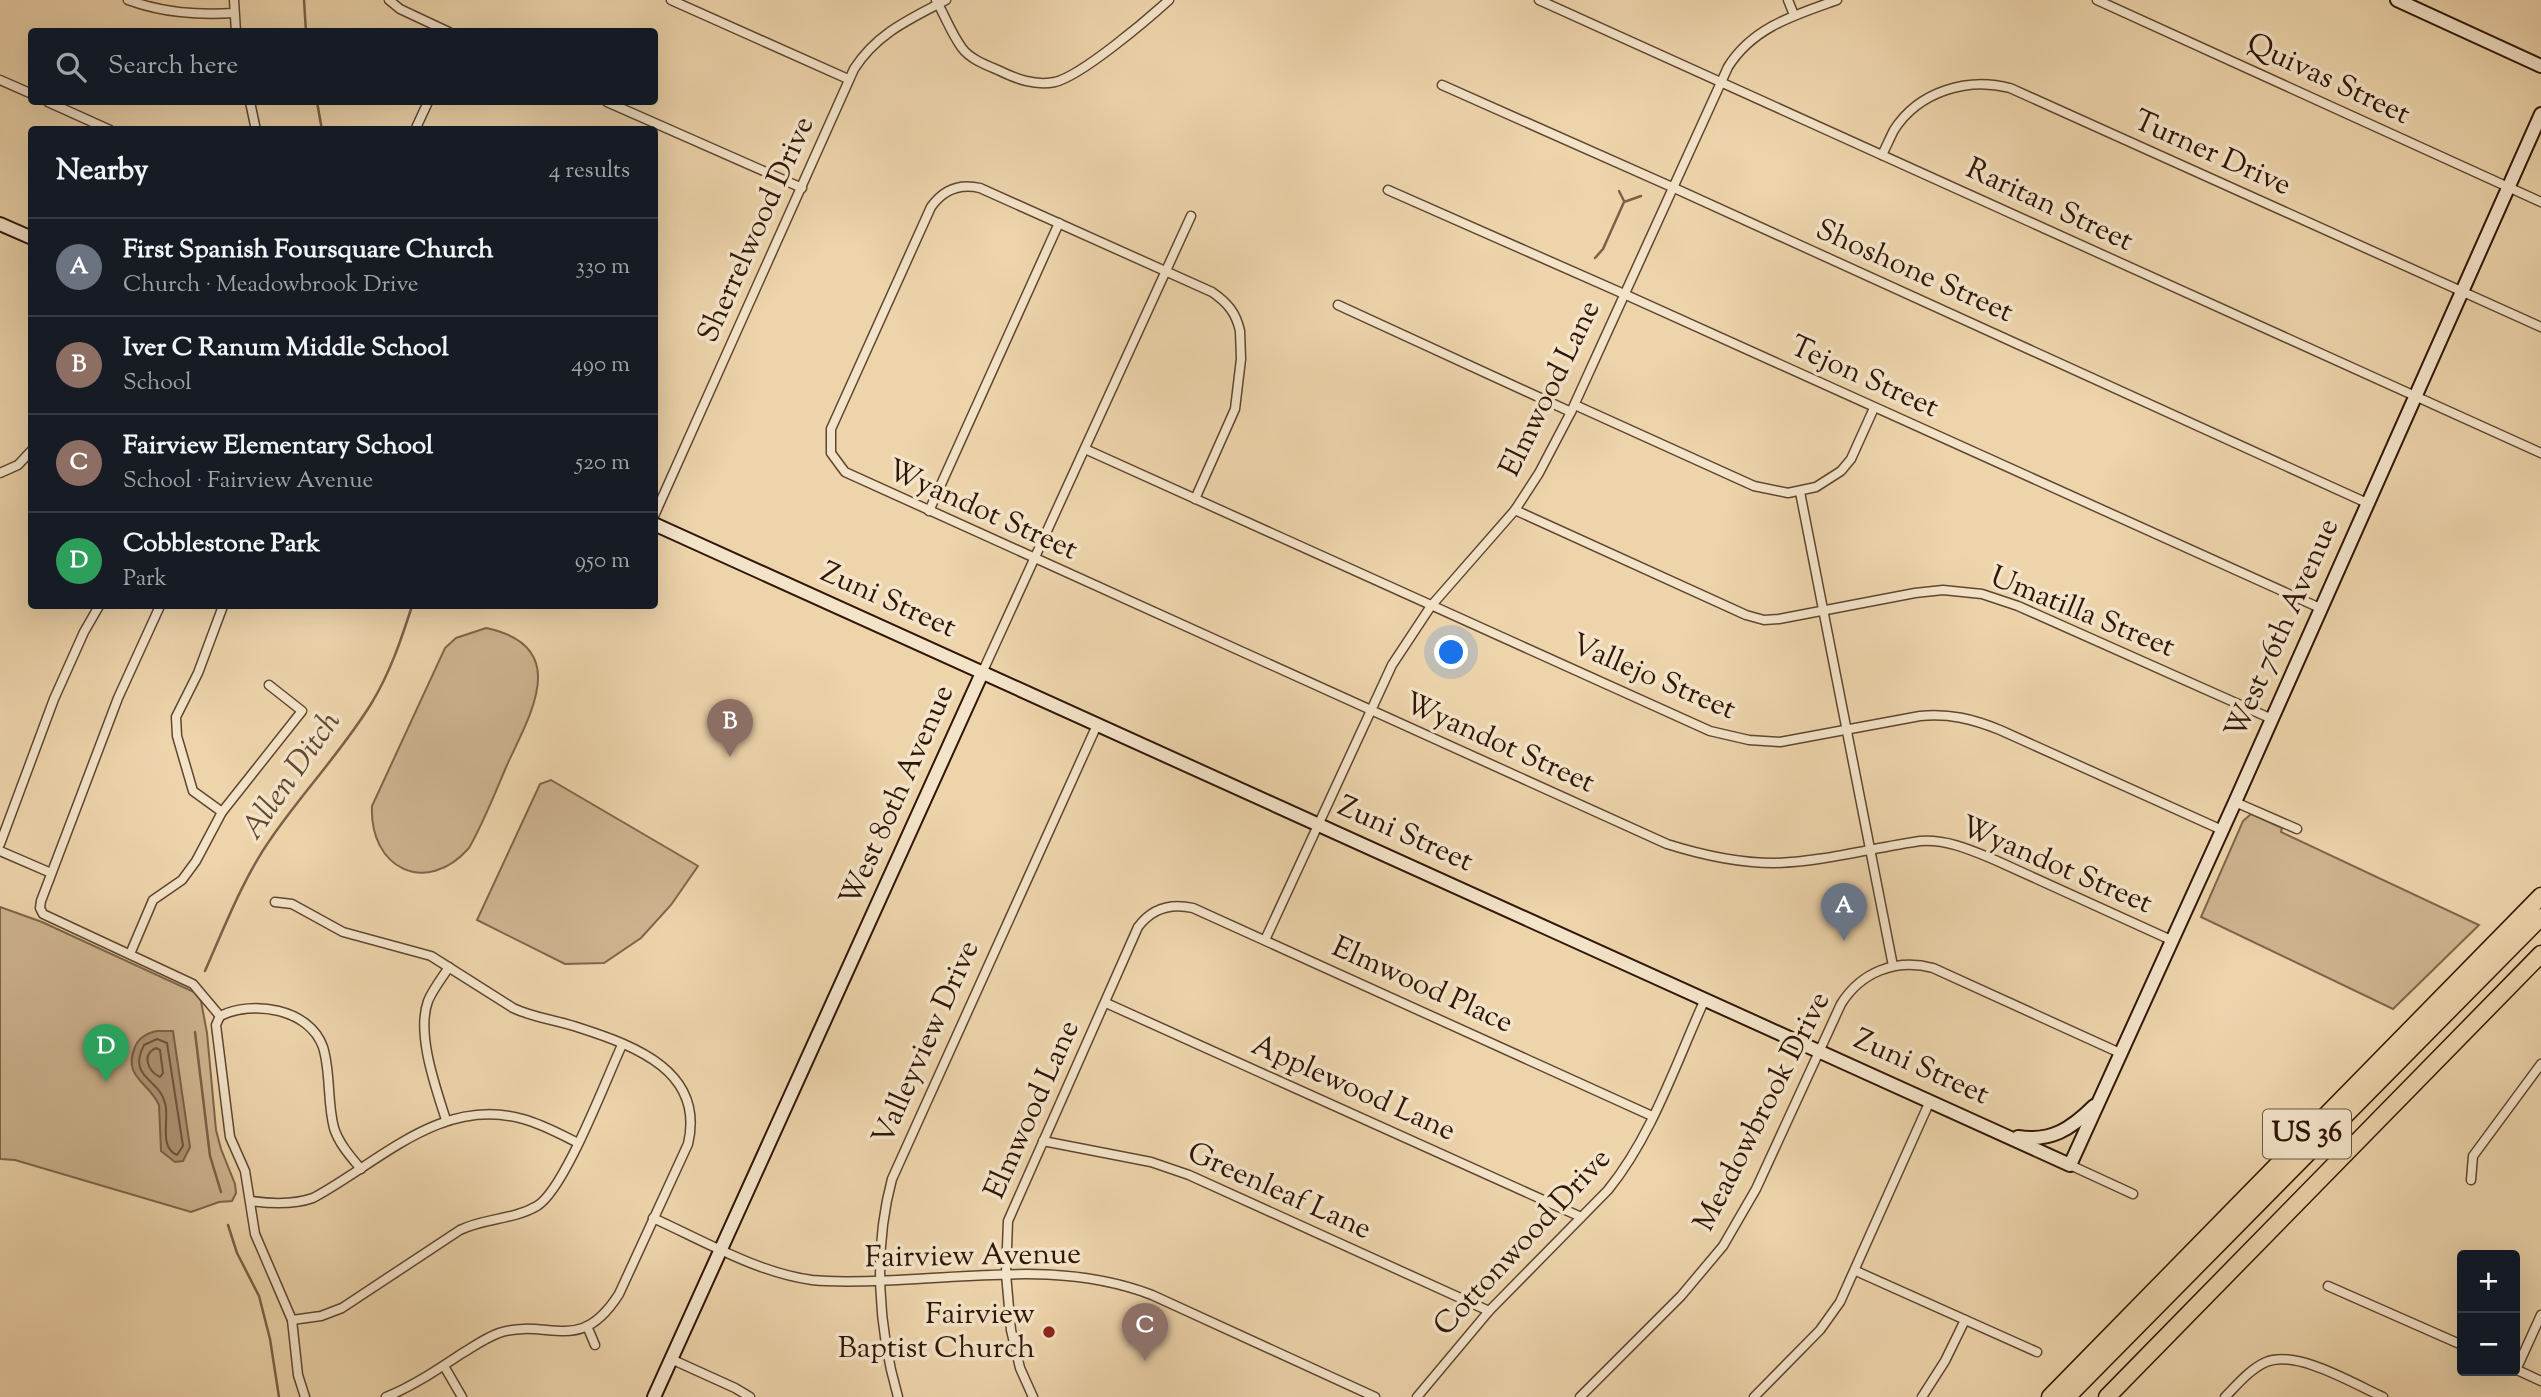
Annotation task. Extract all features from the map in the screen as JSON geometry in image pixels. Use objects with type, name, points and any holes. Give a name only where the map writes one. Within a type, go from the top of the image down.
[{"type":"highway","name":"US 36","points":[[2048,1397],[2541,896]]},
{"type":"highway","points":[[2067,1397],[2541,917]]},
{"type":"highway","name":"US 36","points":[[2107,1397],[2541,954]]},
{"type":"highway","points":[[2114,1397],[2179,1324]]},
{"type":"street","points":[[128,0],[187,14],[234,13]]},
{"type":"street","points":[[234,0],[236,28]]},
{"type":"street","points":[[389,0],[400,9],[440,28]]},
{"type":"street","points":[[671,0],[848,79]]},
{"type":"street","points":[[940,1],[954,35],[966,52],[1012,77],[1032,82],[1051,82],[1068,78],[1082,70],[1169,0]]},
{"type":"street","name":"Raritan Street","points":[[1539,0],[2541,453]]},
{"type":"street","points":[[1788,0],[1794,15]]},
{"type":"street","name":"Elmwood Lane","points":[[1265,940],[1392,665],[1431,606],[1515,510],[1539,473],[1573,408],[1733,58],[1751,38],[1772,25],[1837,0]]},
{"type":"street","name":"Quivas Street","points":[[2097,0],[2541,202]]},
{"type":"street","points":[[2396,0],[2541,66]]},
{"type":"street","name":"Sherrelwood Drive","points":[[658,507],[802,188],[848,79],[860,58],[881,37],[940,1]]},
{"type":"street","points":[[0,80],[28,92]]},
{"type":"street","name":"Turner Drive","points":[[1882,155],[1894,130],[1905,117],[1930,98],[1952,88],[1973,84],[1998,85],[2022,93],[2541,327]]},
{"type":"street","name":"Shoshone Street","points":[[1442,85],[2367,503]]},
{"type":"street","points":[[55,105],[101,126]]},
{"type":"street","points":[[251,105],[255,126]]},
{"type":"street","points":[[417,126],[427,105]]},
{"type":"street","points":[[614,105],[802,188]]},
{"type":"street","name":"West 76th Avenue","points":[[2070,1165],[2235,802],[2541,114]]},
{"type":"street","name":"Wyandot Street","points":[[1059,223],[980,188],[963,186],[951,189],[941,195],[931,207],[834,422],[829,445],[835,462],[852,477],[1632,829],[1698,854],[1777,863],[1928,840],[1953,844],[1995,860],[2171,940]]},
{"type":"street","name":"Tejon Street","points":[[1388,190],[2320,608]]},
{"type":"street","name":"West 80th Avenue","points":[[654,1397],[1191,216]]},
{"type":"street","points":[[929,511],[1059,223],[1222,299],[1233,310],[1240,331],[1241,359],[1235,409],[1195,499]]},
{"type":"street","points":[[0,224],[28,236]]},
{"type":"street","points":[[1338,304],[1754,486],[1776,492],[1800,492],[1816,487],[1841,471],[1851,459],[1874,408]]},
{"type":"street","name":"Vallejo Street","points":[[1085,449],[1710,731],[1749,740],[1773,742],[1935,714],[1966,718],[2000,730],[2222,830]]},
{"type":"street","points":[[0,473],[18,464],[28,454]]},
{"type":"street","points":[[1800,492],[1894,966],[1917,965],[1933,968],[2120,1053]]},
{"type":"street","name":"Umatilla Street","points":[[1515,510],[1745,615],[1771,620],[1930,590],[1982,594],[2018,606],[2272,719]]},
{"type":"street","name":"Zuni Street","points":[[658,526],[2133,1194]]},
{"type":"street","points":[[0,844],[54,699],[86,627],[97,609]]},
{"type":"street","points":[[159,609],[118,698],[40,901],[40,908],[43,914],[193,984],[220,1016]]},
{"type":"street","points":[[222,609],[198,673],[176,717],[177,736],[193,791],[222,812]]},
{"type":"street","points":[[130,954],[153,900],[182,880],[196,861],[222,812],[302,711],[270,685]]},
{"type":"street","name":"Valleyview Drive","points":[[898,1397],[885,1336],[881,1281],[881,1229],[897,1163],[1097,725]]},
{"type":"street","points":[[2235,802],[2297,829]]},
{"type":"street","points":[[0,851],[51,873]]},
{"type":"street","points":[[275,902],[292,904],[350,935],[421,952],[529,1016],[580,1028],[622,1045],[664,1066],[683,1089],[690,1106],[691,1131],[688,1144],[619,1294],[605,1313],[587,1326],[561,1332],[501,1332],[488,1337],[411,1387],[386,1397]]},
{"type":"street","name":"Elmwood Lane","points":[[1033,1397],[1020,1368],[1011,1330],[1006,1275],[1008,1221],[1138,927],[1151,914],[1171,906]]},
{"type":"street","name":"Elmwood Place","points":[[1171,906],[1194,908],[1652,1116]]},
{"type":"street","name":"Meadowbrook Drive","points":[[1580,1397],[1681,1296],[1723,1246],[1756,1189],[1841,1004],[1856,985],[1875,972],[1894,966]]},
{"type":"street","points":[[446,1120],[430,1063],[426,1024],[428,1002],[449,967]]},
{"type":"street","name":"Cottonwood Drive","points":[[1417,1397],[1489,1311],[1623,1171],[1641,1141],[1705,999]]},
{"type":"street","name":"Applewood Lane","points":[[1106,1003],[1581,1217]]},
{"type":"street","points":[[305,1397],[298,1375],[292,1320],[255,1234],[245,1171],[229,1133],[216,1025],[220,1016],[241,1009],[262,1008],[285,1013],[315,1033],[324,1053],[334,1128],[361,1169]]},
{"type":"street","points":[[292,1320],[321,1316],[342,1308],[470,1225],[535,1207],[555,1189],[622,1045]]},
{"type":"street","points":[[2471,1180],[2473,1156],[2541,1064]]},
{"type":"street","points":[[2004,1135],[2036,1138],[2061,1133],[2079,1121],[2099,1100]]},
{"type":"street","points":[[1754,1397],[1821,1330],[1840,1302],[1930,1101]]},
{"type":"street","points":[[251,1201],[277,1204],[305,1201],[406,1139],[446,1120],[483,1115],[512,1117],[540,1125],[578,1143]]},
{"type":"street","name":"Greenleaf Lane","points":[[1043,1141],[1115,1154],[1189,1175],[1489,1311]]},
{"type":"street","name":"Fairview Avenue","points":[[653,1218],[764,1268],[801,1278],[881,1281],[1006,1275],[1065,1274],[1091,1277],[1135,1288],[1375,1397]]},
{"type":"street","points":[[1856,1270],[2037,1352]]},
{"type":"street","points":[[2328,1286],[2457,1343]]},
{"type":"street","points":[[2520,1360],[2541,1315]]},
{"type":"street","points":[[1922,1397],[1945,1361],[1965,1320]]},
{"type":"street","points":[[587,1326],[595,1345]]},
{"type":"street","points":[[2225,1397],[2252,1370],[2281,1358],[2311,1364],[2383,1397]]},
{"type":"street","points":[[671,1359],[750,1397]]},
{"type":"street","points":[[444,1366],[462,1397]]},
{"type":"street","points":[[2520,1371],[2541,1381]]},
{"type":"shaded area","points":[[486,628],[513,637],[529,650],[537,666],[538,684],[534,704],[469,848],[452,863],[435,871],[419,873],[403,869],[390,859],[380,846],[374,828],[372,806],[445,648],[456,638]]},
{"type":"shaded area","points":[[551,780],[698,866],[671,905],[641,938],[604,963],[565,964],[477,920],[540,784]]},
{"type":"shaded area","points":[[2251,814],[2282,828],[2281,832],[2479,925],[2393,1009],[2201,917],[2243,821]]},
{"type":"shaded area","points":[[0,907],[42,922],[194,992],[201,1001],[207,1033],[216,1130],[235,1184],[236,1193],[232,1201],[219,1202],[191,1212],[15,1160],[0,1159]]},
{"type":"water","points":[[173,1031],[190,1147],[183,1161],[175,1162],[161,1151],[159,1105],[138,1079],[132,1065],[132,1057],[139,1041],[147,1034]]},
{"type":"waterway","name":"Allen Ditch","points":[[304,0],[306,28]]},
{"type":"waterway","name":"Allen Ditch","points":[[318,105],[321,126]]},
{"type":"waterway","points":[[1619,191],[1624,201]]},
{"type":"waterway","points":[[1595,258],[1603,249],[1624,202],[1641,196]]},
{"type":"waterway","name":"Allen Ditch","points":[[205,971],[252,868],[284,820],[348,738],[378,692],[411,609]]},
{"type":"waterway","name":"Allen Ditch","points":[[195,1032],[210,1156],[221,1192]]},
{"type":"waterway","name":"Allen Ditch","points":[[228,1225],[237,1253],[259,1296],[270,1339],[279,1397]]},
{"type":"place","name":"Iver C Ranum Middle School","points":[[730,757]]},
{"type":"place","name":"First Spanish Foursquare Church","points":[[1844,941]]},
{"type":"place","name":"Cobblestone Park","points":[[106,1082]]},
{"type":"place","name":"Fairview Baptist Church","points":[[1049,1332]]},
{"type":"place","name":"Fairview Elementary School","points":[[1145,1361]]}]
